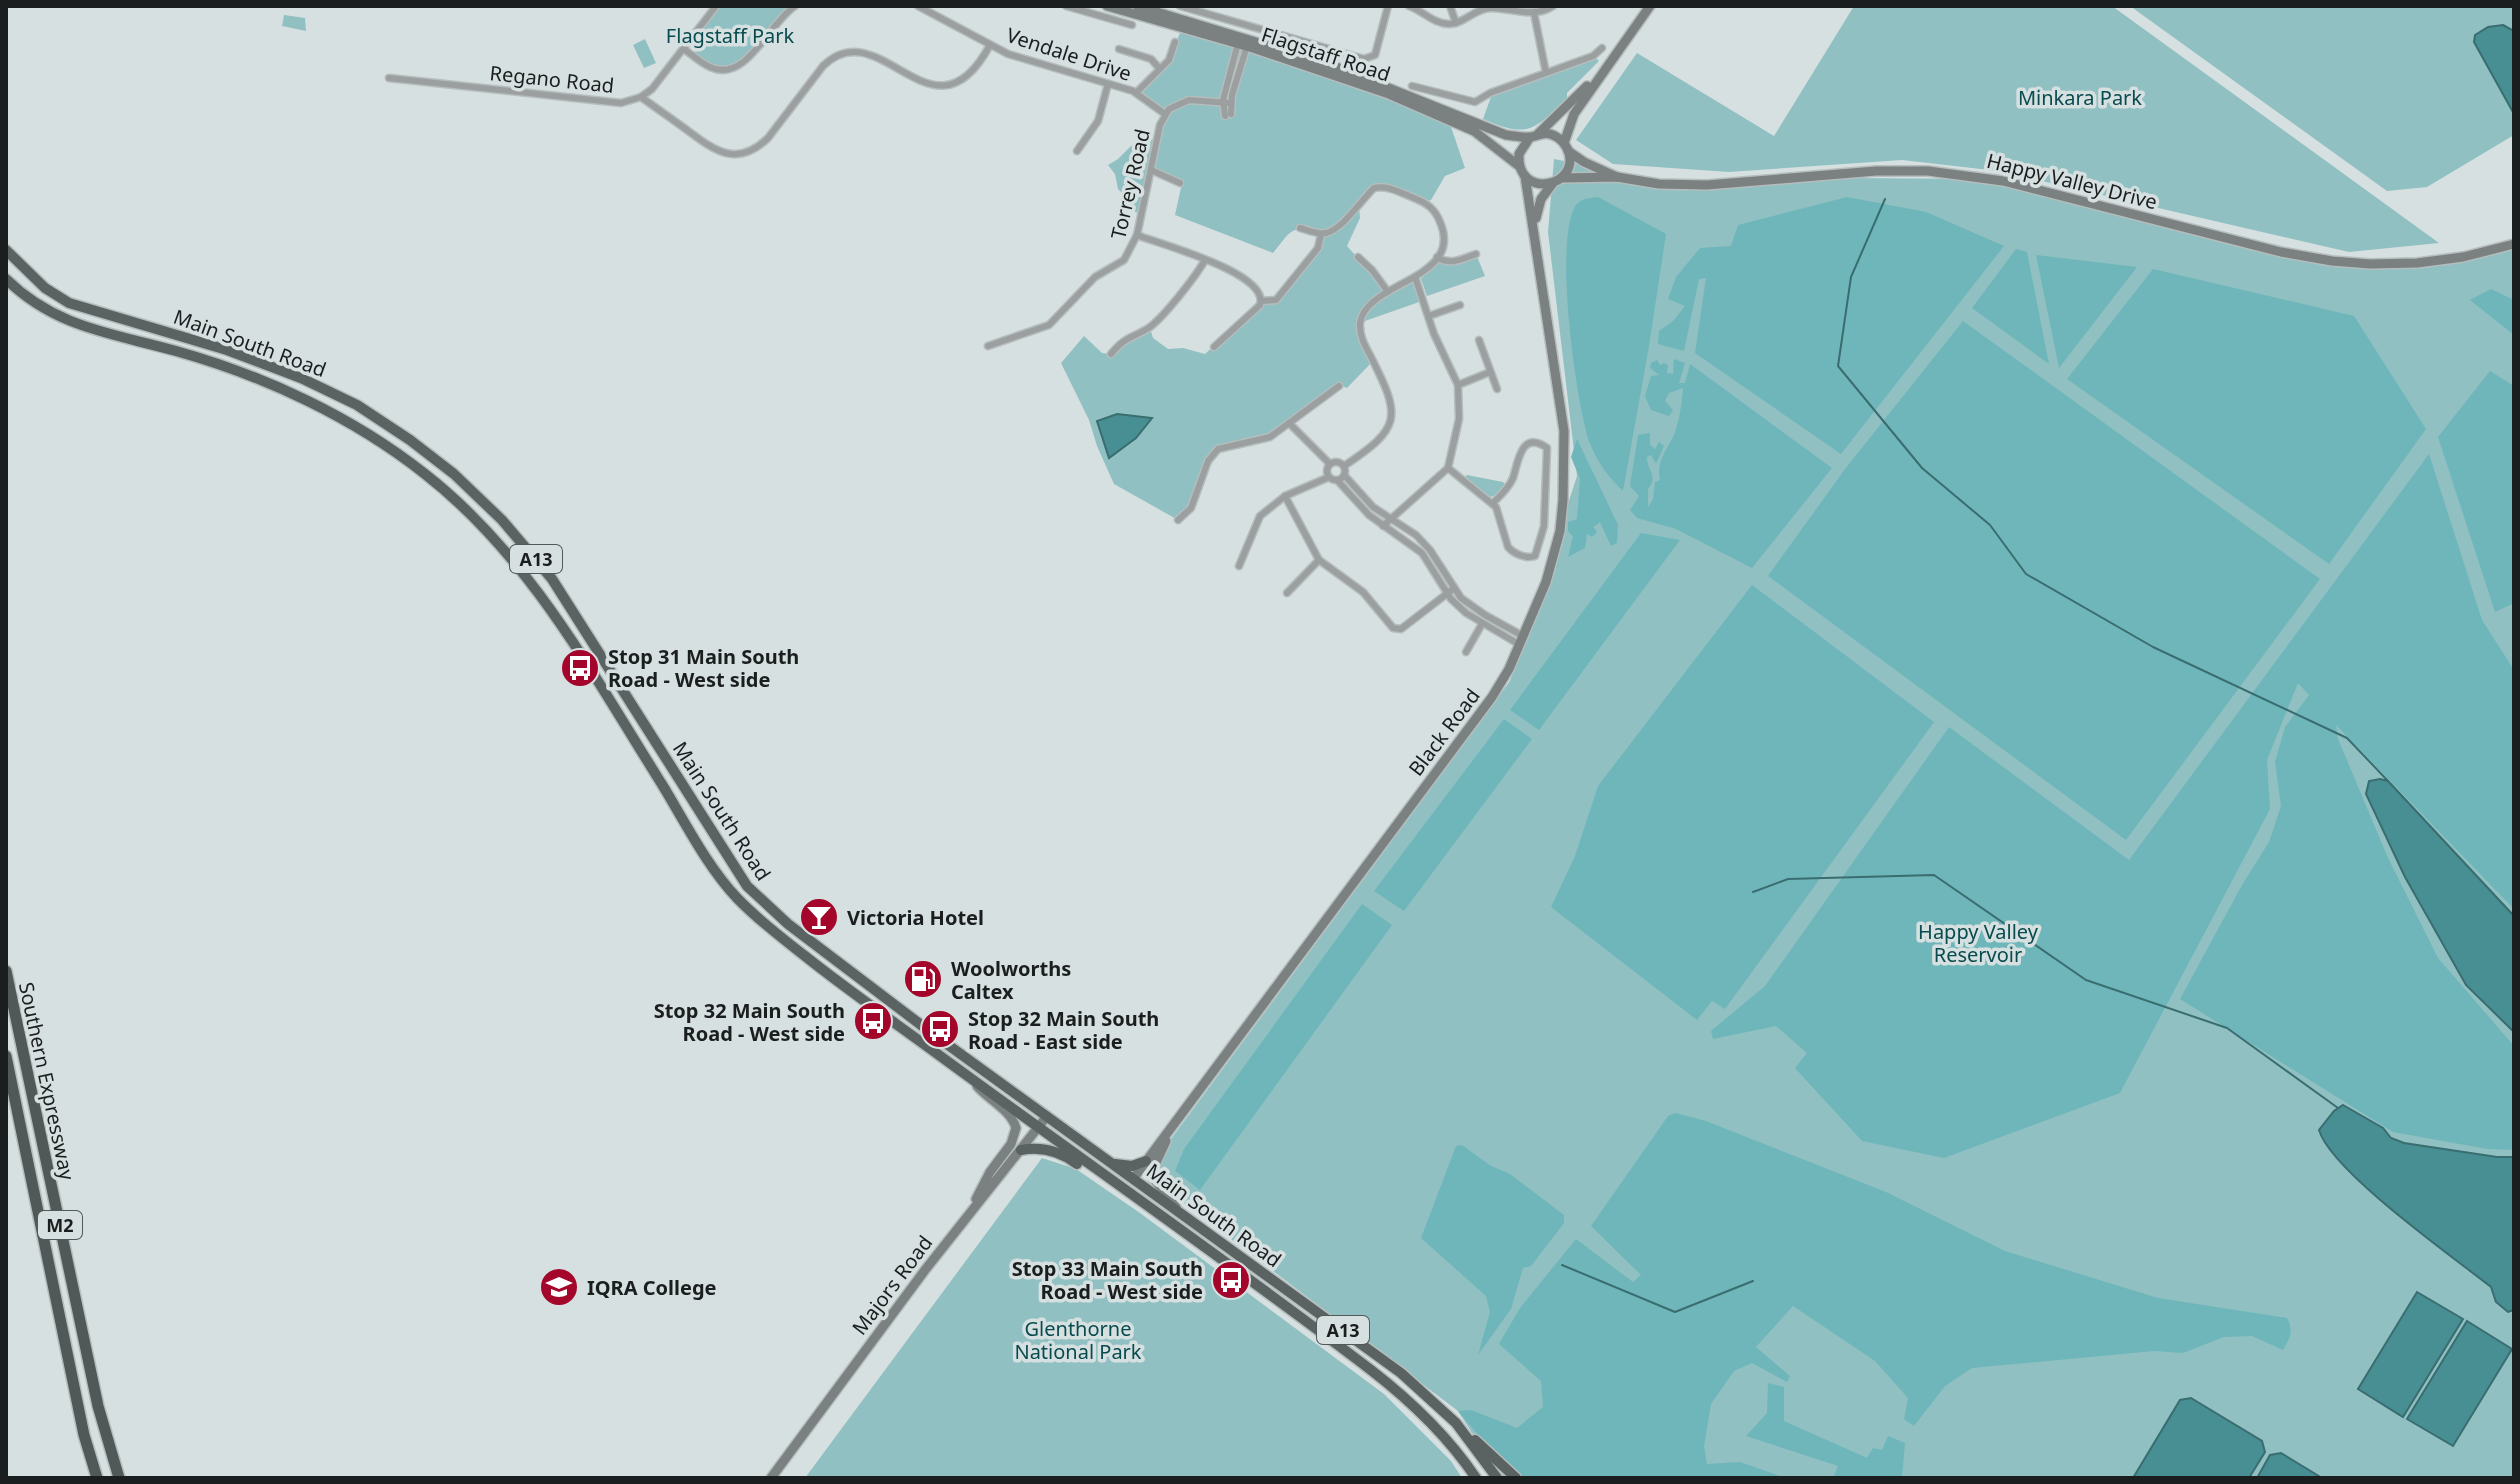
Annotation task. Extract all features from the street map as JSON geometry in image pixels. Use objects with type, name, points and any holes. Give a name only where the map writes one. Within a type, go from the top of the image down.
[{"type":"highway","name":"Main South Road","points":[[6,250],[45,288],[69,303],[227,350],[301,378],[357,405],[454,474],[502,520],[552,579],[734,867],[747,886],[768,907],[933,1034],[1401,1373],[1456,1423],[1497,1478]]},
{"type":"highway","name":"Main South Road","points":[[6,279],[29,300],[62,319],[244,374],[299,397],[363,432],[424,473],[488,531],[537,590],[716,872],[757,919],[1389,1384],[1443,1434],[1476,1478]]},
{"type":"highway","points":[[537,590],[552,579]]},
{"type":"highway","points":[[768,907],[764,916],[807,952],[813,962]]},
{"type":"highway","name":"Southern Expressway","points":[[6,971],[98,1406],[119,1478]]},
{"type":"highway","name":"Southern Expressway","points":[[6,1056],[84,1435],[97,1478]]},
{"type":"highway","name":"A13","points":[[1021,1150],[1043,1148],[1108,1178]]},
{"type":"highway","points":[[1113,1164],[1132,1166],[1146,1161]]},
{"type":"highway","points":[[1125,1191],[1133,1179]]},
{"type":"highway","points":[[1456,1423],[1516,1478]]},
{"type":"main road","name":"Flagstaff Road","points":[[1107,6],[1244,41],[1438,113],[1486,138],[1519,166]]},
{"type":"main road","name":"Flagstaff Road","points":[[1137,6],[1380,83],[1497,132],[1534,136]]},
{"type":"main road","points":[[1619,51],[1520,150],[1519,166],[1525,176],[1538,184],[1557,180],[1568,166],[1566,147],[1574,114],[1619,51],[1650,6]]},
{"type":"main road","points":[[1534,136],[1554,135],[1566,147]]},
{"type":"main road","name":"Happy Valley Drive","points":[[1566,147],[1584,162],[1617,177]]},
{"type":"main road","name":"Happy Valley Drive","points":[[1557,180],[1617,177],[1659,184],[1707,185],[1888,171],[1968,175],[2020,185],[2281,252],[2348,263],[2430,262],[2514,244]]},
{"type":"main road","name":"Black Road","points":[[1133,1179],[1492,697],[1522,640],[1546,582],[1560,531],[1565,470],[1564,431],[1525,176]]},
{"type":"main road","name":"Black Road","points":[[1534,227],[1539,204],[1557,180]]},
{"type":"main road","name":"A13","points":[[967,1216],[990,1172],[1011,1144],[1016,1128],[1010,1116],[987,1098],[970,1077]]},
{"type":"main road","name":"Majors Road","points":[[771,1478],[967,1216],[1047,1116]]},
{"type":"main road","name":"A13","points":[[1170,1130],[1154,1166],[1153,1178],[1156,1186],[1181,1213]]},
{"type":"street","name":"Regano Road","points":[[389,78],[621,103],[641,97],[652,89],[716,6]]},
{"type":"street","points":[[684,49],[708,67],[736,68],[745,62],[777,21],[795,6]]},
{"type":"street","name":"Vendale Drive","points":[[918,6],[1008,54],[1136,93],[1165,114]]},
{"type":"street","points":[[934,14],[939,6]]},
{"type":"street","points":[[1066,6],[1130,25],[1126,32]]},
{"type":"street","points":[[1180,6],[1364,59],[1375,55],[1388,6]]},
{"type":"street","points":[[1409,6],[1435,21],[1449,24],[1489,8],[1534,13],[1553,6]]},
{"type":"street","points":[[1450,6],[1456,23]]},
{"type":"street","points":[[1534,13],[1546,73]]},
{"type":"street","points":[[1228,115],[1226,102],[1244,41]]},
{"type":"street","points":[[1126,42],[1121,50],[1151,59],[1159,68]]},
{"type":"street","points":[[1136,93],[1169,60],[1175,42]]},
{"type":"street","points":[[641,97],[719,152],[733,155],[758,149],[823,66],[842,52],[864,51],[918,81],[933,85],[960,80],[973,71],[990,45]]},
{"type":"street","points":[[1412,86],[1471,103],[1593,56],[1602,48]]},
{"type":"street","points":[[1077,151],[1098,121],[1108,84]]},
{"type":"street","name":"Torrey Road","points":[[988,346],[1049,325],[1095,277],[1124,260],[1137,235],[1165,114],[1178,103],[1189,100],[1226,102]]},
{"type":"street","points":[[1151,170],[1180,183]]},
{"type":"street","points":[[1300,228],[1321,234],[1329,232],[1374,188],[1382,186],[1425,202],[1433,210],[1444,232],[1437,257],[1415,277],[1365,308],[1360,330],[1384,382],[1393,413],[1387,430],[1376,445],[1344,466],[1342,478],[1369,515],[1422,553],[1466,613],[1482,624],[1522,640]]},
{"type":"street","points":[[1262,301],[1276,300],[1318,248],[1321,234]]},
{"type":"street","points":[[1137,235],[1247,279],[1262,301]]},
{"type":"street","points":[[1437,257],[1452,262],[1476,254]]},
{"type":"street","points":[[1358,257],[1388,292]]},
{"type":"street","points":[[1111,354],[1127,337],[1150,328],[1193,279],[1205,260]]},
{"type":"street","points":[[1383,526],[1388,518],[1448,468],[1459,419],[1458,385],[1434,334],[1415,277]]},
{"type":"street","points":[[1214,347],[1262,301]]},
{"type":"street","points":[[1429,316],[1460,305]]},
{"type":"street","points":[[1479,340],[1497,389]]},
{"type":"street","points":[[1458,385],[1490,372]]},
{"type":"street","points":[[1178,520],[1191,508],[1208,461],[1218,449],[1270,437],[1339,386]]},
{"type":"street","points":[[1289,423],[1330,464]]},
{"type":"street","points":[[1448,468],[1499,512],[1512,553],[1535,556],[1544,526],[1547,448],[1541,444],[1524,447],[1516,460],[1513,478],[1492,504]]},
{"type":"street","points":[[1329,477],[1327,470],[1330,464],[1338,462],[1344,466]]},
{"type":"street","points":[[1239,566],[1260,516],[1285,496],[1329,477],[1342,478],[1373,507],[1416,535],[1430,550],[1450,591],[1522,640]]},
{"type":"street","points":[[1285,496],[1319,560],[1363,592],[1388,624],[1397,630],[1450,591]]},
{"type":"street","points":[[1287,593],[1319,560]]},
{"type":"street","points":[[1466,652],[1482,624]]},
{"type":"green space","name":"Flagstaff Park","points":[[719,6],[789,6],[742,60],[723,67],[708,63],[697,55],[693,42]]},
{"type":"green space","name":"Minkara Park","points":[[1854,6],[2112,6],[2439,243],[2349,252],[1998,171],[1902,160],[1729,172],[1613,164],[1576,140],[1637,53],[1774,136]]},
{"type":"green space","points":[[2130,6],[2514,6],[2514,135],[2427,187],[2387,191]]},
{"type":"green space","points":[[284,15],[305,18],[306,31],[282,26]]},
{"type":"green space","points":[[1182,28],[1448,118],[1465,168],[1445,176],[1431,200],[1425,202],[1382,186],[1374,188],[1359,206],[1360,218],[1347,246],[1388,292],[1411,280],[1422,301],[1365,321],[1361,319],[1360,330],[1373,361],[1347,388],[1342,386],[1270,437],[1218,450],[1208,462],[1191,508],[1178,520],[1114,484],[1089,420],[1061,363],[1084,336],[1102,353],[1111,354],[1121,342],[1150,328],[1153,338],[1168,349],[1183,348],[1205,354],[1262,301],[1276,300],[1318,248],[1321,234],[1293,231],[1273,253],[1175,215],[1182,183],[1151,170],[1141,213],[1121,210],[1124,195],[1118,189],[1115,174],[1108,165],[1139,138],[1156,139],[1165,114],[1136,93],[1169,60]]},
{"type":"green space","points":[[645,39],[656,63],[644,68],[633,45]]},
{"type":"green space","points":[[1595,57],[1599,61],[1567,93],[1567,98],[1538,124],[1521,130],[1483,119],[1491,97]]},
{"type":"green space","name":"Happy Valley Reservoir","points":[[1554,159],[1696,187],[1845,178],[1988,179],[2364,265],[2474,259],[2514,246],[2514,1478],[1501,1478],[1458,1411],[1145,1174],[1510,681],[1577,476],[1548,232]]},
{"type":"green space","points":[[1598,197],[1666,234],[1623,491],[1603,468],[1589,441],[1578,392],[1569,321],[1566,251],[1569,223],[1578,203]]},
{"type":"green space","points":[[1847,197],[1926,212],[2004,246],[1841,454],[1695,353],[1706,278],[1699,279],[1684,351],[1658,344],[1659,331],[1673,321],[1685,306],[1668,299],[1676,277],[1700,248],[1731,246],[1738,225]]},
{"type":"green space","points":[[2016,249],[2027,252],[2049,364],[1972,308]]},
{"type":"green space","points":[[1476,254],[1485,276],[1427,296],[1421,279],[1440,259],[1445,262]]},
{"type":"green space","points":[[2036,255],[2137,267],[2059,368]]},
{"type":"green space","points":[[2153,269],[2354,316],[2426,429],[2329,564],[2067,379]]},
{"type":"green space","points":[[2491,289],[2514,300],[2514,335],[2470,300]]},
{"type":"green space","points":[[1963,321],[2320,579],[2126,840],[1768,576],[1845,469]]},
{"type":"green space","points":[[1674,359],[1685,363],[1679,383],[1685,383],[1690,364],[1832,468],[1752,568],[1676,529],[1637,518],[1630,510],[1639,496],[1630,486],[1638,435],[1650,433],[1650,445],[1655,449],[1659,442],[1664,446],[1656,464],[1651,455],[1647,457],[1653,477],[1648,489],[1648,507],[1653,499],[1655,482],[1660,480],[1662,458],[1677,428],[1683,388],[1669,393],[1665,401],[1673,410],[1669,416],[1651,410],[1645,396],[1651,376],[1659,375],[1650,368],[1651,363],[1657,360],[1660,365],[1668,365],[1667,373],[1673,374]]},
{"type":"green space","points":[[2490,371],[2514,386],[2514,603],[2495,612],[2438,437]]},
{"type":"green space","points":[[1577,439],[1618,525],[1617,543],[1611,546],[1600,522],[1593,527],[1597,532],[1592,537],[1587,534],[1585,548],[1568,557],[1573,536],[1568,531],[1568,522],[1577,519],[1580,479],[1571,457]]},
{"type":"green space","points":[[2429,454],[2482,620],[2514,670],[2514,909],[2336,725],[2338,739],[2388,858],[2438,958],[2514,1046],[2514,1150],[2487,1149],[2393,1132],[2180,999],[2269,842],[2281,806],[2275,762],[2285,727],[2309,695],[2298,683],[2267,760],[2270,809],[2120,1093],[1944,1158],[1862,1141],[1795,1068],[1807,1053],[1776,1026],[1713,1039],[1711,1031],[1765,986],[1949,727],[2129,860]]},
{"type":"green space","points":[[1465,477],[1505,484],[1497,495],[1490,497]]},
{"type":"green space","points":[[1641,533],[1680,540],[1539,730],[1510,710]]},
{"type":"green space","points":[[1752,585],[1934,722],[1725,1009],[1712,1001],[1697,1020],[1551,907],[1575,856],[1598,786]]},
{"type":"green space","points":[[1504,719],[1532,739],[1404,911],[1374,891]]},
{"type":"green space","points":[[1362,904],[1392,925],[1200,1190],[1175,1171],[1184,1149]]},
{"type":"green space","points":[[1675,1113],[1706,1121],[1886,1192],[2005,1251],[2158,1298],[2287,1318],[2291,1331],[2289,1338],[2283,1350],[2252,1336],[2224,1337],[2183,1353],[2154,1351],[1972,1368],[1945,1386],[1914,1426],[1904,1419],[1908,1398],[1875,1361],[1793,1306],[1756,1347],[1790,1376],[1787,1382],[1752,1363],[1734,1371],[1711,1404],[1704,1446],[1707,1464],[1740,1462],[1786,1478],[1514,1478],[1458,1411],[1471,1410],[1517,1428],[1543,1407],[1541,1381],[1499,1344],[1520,1308],[1576,1239],[1633,1282],[1641,1275],[1591,1226],[1668,1116]]},
{"type":"green space","points":[[1462,1145],[1491,1166],[1510,1174],[1564,1215],[1564,1223],[1531,1266],[1523,1268],[1511,1309],[1478,1355],[1490,1312],[1486,1296],[1421,1238],[1456,1146]]},
{"type":"green space","name":"Glenthorne National Park","points":[[1042,1158],[1076,1169],[1140,1213],[1384,1394],[1451,1461],[1462,1478],[805,1478]]},
{"type":"green space","points":[[1768,1383],[1784,1387],[1784,1421],[1867,1458],[1873,1448],[1882,1450],[1888,1436],[1905,1443],[1902,1478],[1833,1478],[1838,1466],[1746,1436],[1767,1413]]},
{"type":"shaded area","points":[[2503,25],[2514,31],[2514,114],[2474,42],[2475,35],[2488,27]]},
{"type":"shaded area","points":[[1117,414],[1152,418],[1136,438],[1109,458],[1097,421]]},
{"type":"shaded area","points":[[2369,781],[2388,781],[2514,916],[2514,1032],[2466,985],[2405,877],[2366,794]]},
{"type":"shaded area","points":[[2343,1105],[2383,1128],[2391,1138],[2404,1143],[2514,1157],[2514,1310],[2508,1312],[2496,1302],[2491,1287],[2395,1213],[2328,1147],[2319,1130]]},
{"type":"shaded area","points":[[2417,1292],[2463,1319],[2403,1417],[2358,1389]]},
{"type":"shaded area","points":[[2467,1321],[2512,1349],[2453,1446],[2407,1419]]},
{"type":"shaded area","points":[[2191,1398],[2262,1441],[2265,1452],[2249,1478],[2133,1478],[2180,1400]]},
{"type":"shaded area","points":[[2281,1453],[2322,1478],[2257,1478],[2270,1455]]},
{"type":"waterway","points":[[1885,199],[1851,277],[1838,366],[1922,468],[1990,525],[2026,574],[2153,647],[2347,738],[2388,781]]},
{"type":"waterway","points":[[1753,892],[1788,879],[1934,875],[2086,980],[2227,1028],[2338,1108]]},
{"type":"waterway","points":[[1562,1265],[1675,1312],[1753,1281]]},
{"type":"place","name":"Stop 31 Main South Road - West side","points":[[580,668]]},
{"type":"place","name":"Victoria Hotel","points":[[819,917]]},
{"type":"place","name":"Woolworths Caltex","points":[[923,979]]},
{"type":"place","name":"Stop 32 Main South Road - West side","points":[[873,1021]]},
{"type":"place","name":"Stop 32 Main South Road - East side","points":[[940,1029]]},
{"type":"place","name":"Stop 33 Main South Road - West side","points":[[1231,1280]]},
{"type":"place","name":"IQRA College","points":[[559,1287]]}]
